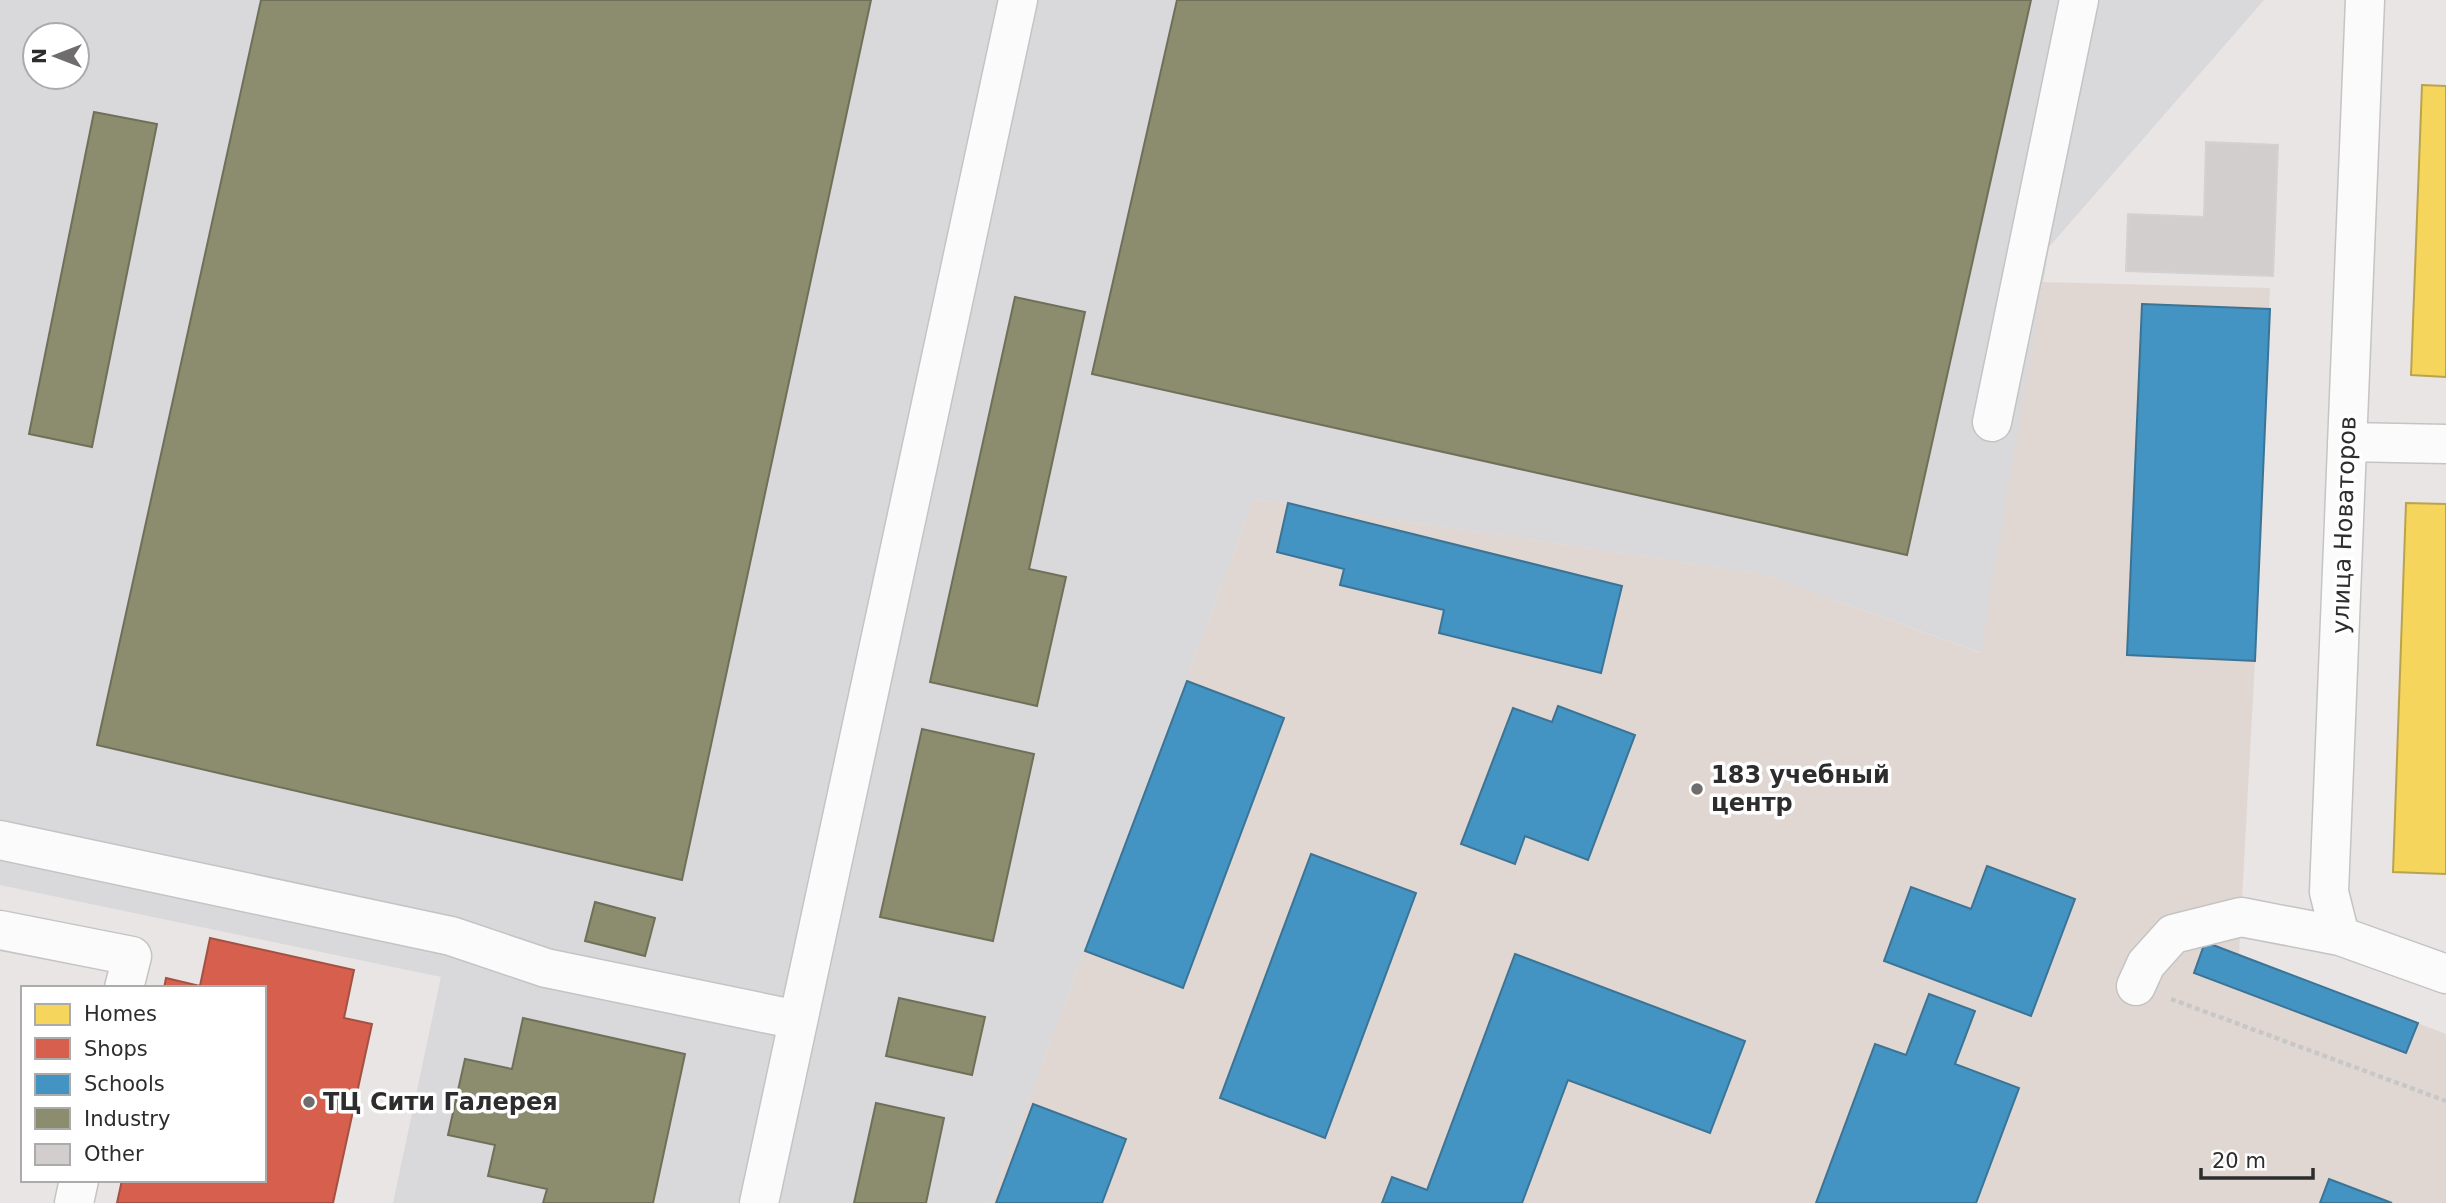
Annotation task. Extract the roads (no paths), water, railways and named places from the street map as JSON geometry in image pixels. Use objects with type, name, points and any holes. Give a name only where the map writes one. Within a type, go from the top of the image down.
[{"type":"street","points":[[759,1203],[1018,0]]},
{"type":"street","points":[[1992,422],[2079,0]]},
{"type":"street","name":"улица Новаторов","points":[[2340,936],[2329,892],[2365,0]]},
{"type":"street","points":[[2347,442],[2446,444]]},
{"type":"street","points":[[0,840],[451,936],[545,968],[799,1020]]},
{"type":"street","points":[[2136,986],[2146,964],[2173,934],[2241,916],[2340,936],[2446,974]]},
{"type":"street","points":[[0,930],[132,956],[124,986]]},
{"type":"street","points":[[74,1203],[79,1182]]},
{"type":"place","name":"183 учебный центр","points":[[1697,789]]},
{"type":"place","name":"ТЦ Сити Галерея","points":[[309,1102]]}]
